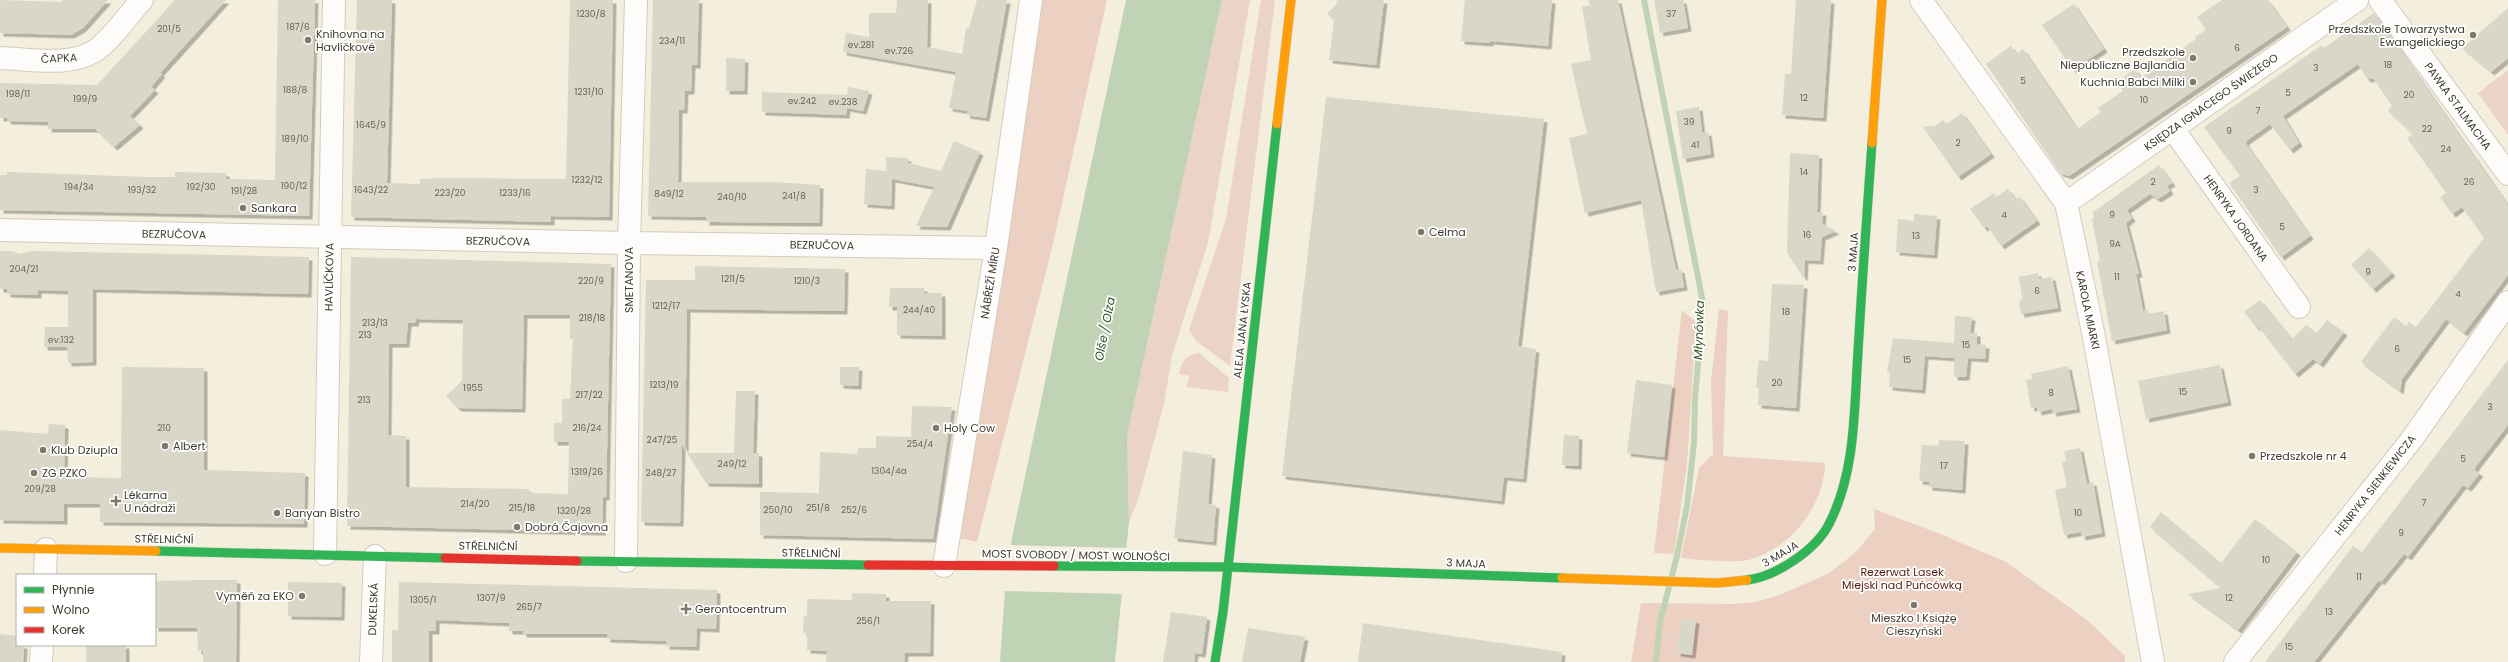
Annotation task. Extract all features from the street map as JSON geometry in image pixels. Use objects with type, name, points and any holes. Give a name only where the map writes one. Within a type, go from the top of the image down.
[{"type":"street","name":"ČAPKA","points":[[0,58],[67,59],[90,54],[100,48],[142,0]]},
{"type":"street","name":"HAVLÍČKOVA","points":[[325,554],[334,0]]},
{"type":"street","name":"SMETANOVA","points":[[626,561],[629,243],[636,0]]},
{"type":"street","name":"NÁBŘEŽÍ MÍRU","points":[[944,566],[996,248],[1031,0]]},
{"type":"street","name":"ALEJA JANA ŁYSKA","points":[[1215,662],[1228,567],[1292,0]]},
{"type":"street","name":"3 MAJA","points":[[1176,568],[1228,567],[1718,583],[1762,578],[1789,564],[1809,550],[1829,525],[1845,486],[1852,431],[1882,0]]},
{"type":"street","name":"KAROLA MIARKI","points":[[1921,0],[2066,203],[2093,332],[2153,662]]},
{"type":"street","name":"KSIĘDZA IGNACEGO ŚWIEŻEGO","points":[[2066,203],[2357,0]]},
{"type":"street","name":"PAWŁA STALMACHA","points":[[2380,0],[2508,174]]},
{"type":"street","name":"HENRYKA JORDANA","points":[[2173,129],[2299,307]]},
{"type":"street","name":"BEZRUČOVA","points":[[0,230],[330,238],[996,248]]},
{"type":"street","name":"HENRYKA SIENKIEWICZA","points":[[2235,662],[2412,439],[2508,302]]},
{"type":"street","name":"STŘELNIČNÍ","points":[[0,548],[626,561],[975,566]]},
{"type":"street","points":[[45,574],[46,549]]},
{"type":"street","name":"DUKELSKÁ","points":[[371,662],[375,556]]},
{"type":"street","name":"MOST SVOBODY / MOST WOLNOŚCI","points":[[975,566],[1176,568]]},
{"type":"street","points":[[41,662],[42,646]]},
{"type":"shaded area","points":[[1222,0],[1250,0],[1208,243],[1172,355],[1164,404],[1139,497],[1129,522],[1127,436]]},
{"type":"shaded area","points":[[1261,0],[1275,0],[1230,366],[1196,341],[1189,330],[1226,219]]},
{"type":"shaded area","points":[[2508,70],[2508,135],[2478,93]]},
{"type":"shaded area","points":[[1199,353],[1229,378],[1228,392],[1186,387],[1190,376],[1179,374],[1181,366],[1187,357]]},
{"type":"green space","points":[[1040,0],[1107,0],[1052,248],[977,542],[954,537]]},
{"type":"green space","points":[[1719,309],[1728,311],[1723,456],[1825,463],[1819,495],[1812,510],[1802,524],[1791,536],[1778,546],[1764,554],[1742,561],[1715,561],[1681,558],[1699,468],[1713,454],[1711,382]]},
{"type":"green space","points":[[1682,310],[1696,322],[1687,465],[1674,554],[1654,553]]},
{"type":"green space","name":"Rezerwat Lasek Miejski nad Puńcówką","points":[[1874,509],[1938,533],[2006,562],[2087,620],[2125,656],[2125,662],[1631,662],[1641,603],[1732,604],[1756,602],[1779,595],[1828,574],[1856,552],[1875,529]]},
{"type":"water","name":"Olše / Olza","points":[[1126,0],[1222,0],[1127,436],[1129,522],[1115,662],[1000,662],[1005,590],[1012,538]]},
{"type":"pier","points":[[1009,545],[1129,548],[1124,594],[1003,591]]},
{"type":"building","points":[[0,0],[62,2],[63,0],[108,0],[83,28],[71,35],[0,33]]},
{"type":"building","points":[[175,0],[226,0],[160,73],[162,74],[151,87],[155,90],[130,116],[140,125],[114,147],[95,129],[48,129],[49,122],[7,121],[8,118],[0,118],[0,83],[97,85]]},
{"type":"building","points":[[278,0],[315,0],[309,216],[0,210],[0,175],[7,175],[7,172],[147,177],[175,177],[175,172],[226,173],[226,179],[275,180]]},
{"type":"building","points":[[357,0],[392,0],[387,183],[420,184],[420,179],[443,178],[566,179],[570,0],[613,0],[609,217],[551,216],[551,222],[351,217]]},
{"type":"building","points":[[653,0],[699,0],[697,65],[692,65],[691,91],[685,91],[684,110],[679,110],[678,182],[773,182],[820,185],[819,223],[706,222],[706,217],[648,216]]},
{"type":"building","points":[[897,0],[928,0],[927,47],[962,54],[966,28],[969,28],[977,0],[1007,0],[986,118],[966,115],[968,111],[949,108],[956,72],[843,52],[846,33],[869,37],[869,13],[896,13]]},
{"type":"building","points":[[1337,0],[1384,0],[1376,65],[1329,60],[1334,21],[1327,13],[1336,5]]},
{"type":"building","points":[[1465,0],[1552,0],[1548,46],[1490,41],[1490,43],[1461,41]]},
{"type":"building","points":[[1588,0],[1618,0],[1676,270],[1681,269],[1684,287],[1656,292],[1641,200],[1585,213],[1569,138],[1587,134],[1571,64],[1591,60],[1582,7],[1590,5]]},
{"type":"building","points":[[1654,0],[1683,0],[1688,28],[1660,33]]},
{"type":"building","points":[[1796,0],[1831,0],[1823,118],[1782,115],[1785,74],[1791,74]]},
{"type":"building","points":[[2222,0],[2268,0],[2287,27],[2069,176],[2060,173],[1986,64],[2011,46],[2017,54],[2023,49],[2074,124],[2079,128],[2101,112],[2098,108],[2123,91],[2117,82],[2135,69],[2141,78],[2196,39],[2195,37],[2206,30],[2197,17]]},
{"type":"building","points":[[2074,4],[2104,49],[2073,70],[2042,25]]},
{"type":"building","points":[[2508,8],[2508,58],[2491,72],[2462,48]]},
{"type":"building","points":[[2374,13],[2508,205],[2508,275],[2464,333],[2446,319],[2402,379],[2400,391],[2361,362],[2394,317],[2406,326],[2409,322],[2416,327],[2484,238],[2462,207],[2452,214],[2440,197],[2446,193],[2407,138],[2413,134],[2388,111],[2392,106],[2373,78],[2367,79],[2358,64],[2283,116],[2299,143],[2290,150],[2270,124],[2245,142],[2310,236],[2281,257],[2229,183],[2240,176],[2204,127],[2322,45],[2324,48]]},
{"type":"building","points":[[726,58],[745,59],[744,91],[726,91]]},
{"type":"building","points":[[848,87],[869,91],[863,111],[847,108],[846,115],[762,112],[762,92],[847,95]]},
{"type":"building","name":"Celma","points":[[1326,97],[1544,119],[1518,346],[1536,349],[1523,479],[1504,477],[1501,501],[1282,476]]},
{"type":"building","points":[[1699,107],[1702,133],[1708,132],[1711,154],[1683,159],[1676,111]]},
{"type":"building","points":[[1962,113],[1991,154],[1958,177],[1923,127],[1935,126],[1943,120],[1946,124]]},
{"type":"building","points":[[954,141],[980,152],[947,227],[916,226],[934,187],[892,179],[891,206],[864,204],[866,169],[886,171],[886,157],[908,158],[908,163],[941,171]]},
{"type":"building","points":[[1790,153],[1819,155],[1817,212],[1823,212],[1822,224],[1836,231],[1822,237],[1820,261],[1805,260],[1804,278],[1787,253]]},
{"type":"building","points":[[2159,165],[2172,183],[2167,186],[2170,191],[2158,199],[2150,194],[2127,210],[2132,218],[2126,223],[2139,274],[2136,274],[2143,311],[2148,310],[2149,314],[2164,311],[2167,330],[2112,341],[2097,261],[2100,261],[2092,219],[2094,218],[2093,212]]},
{"type":"building","points":[[2008,189],[2016,200],[2020,197],[2037,221],[2001,246],[1987,226],[1984,228],[1970,209],[1994,193],[1996,197]]},
{"type":"building","points":[[1914,214],[1937,216],[1934,255],[1896,252],[1898,219],[1914,221]]},
{"type":"building","points":[[2369,248],[2392,273],[2373,289],[2351,265]]},
{"type":"building","points":[[0,251],[12,251],[19,254],[34,251],[309,257],[308,294],[93,289],[93,362],[68,363],[67,347],[44,347],[45,327],[68,327],[68,291],[38,290],[38,295],[7,294],[7,289],[0,289]]},
{"type":"building","points":[[351,257],[611,264],[606,497],[603,497],[602,532],[347,526]],"holes":[[[524,315],[570,315],[570,339],[573,339],[570,399],[562,399],[562,423],[554,423],[554,442],[569,442],[568,494],[529,493],[529,489],[406,487],[406,436],[388,435],[389,344],[406,344],[408,323],[415,323],[416,319],[463,320],[462,381],[446,396],[458,408],[522,409]]]},
{"type":"building","points":[[695,266],[845,269],[844,311],[687,309],[685,450],[682,444],[680,523],[641,522],[646,280],[695,280]]},
{"type":"building","points":[[2038,273],[2039,279],[2052,277],[2058,308],[2021,314],[2019,303],[2022,298],[2019,277]]},
{"type":"building","points":[[1772,284],[1804,285],[1796,408],[1758,405],[1759,389],[1756,387],[1759,360],[1768,361]]},
{"type":"building","points":[[890,288],[924,288],[924,293],[942,293],[942,336],[897,335],[897,307],[889,307]]},
{"type":"building","points":[[2260,300],[2292,339],[2306,325],[2317,333],[2327,320],[2344,332],[2320,364],[2313,359],[2295,374],[2258,326],[2256,327],[2244,312]]},
{"type":"building","points":[[1955,316],[1972,317],[1970,333],[1977,333],[1977,344],[1986,345],[1985,359],[1968,358],[1966,377],[1954,377],[1954,358],[1925,356],[1922,390],[1889,387],[1890,373],[1887,372],[1893,338],[1954,343]]},
{"type":"building","points":[[2508,360],[2508,425],[2477,465],[2474,470],[2480,473],[2468,488],[2463,485],[2408,557],[2404,554],[2381,582],[2379,580],[2314,662],[2265,662],[2353,546],[2362,552]]},
{"type":"building","points":[[2220,365],[2228,402],[2146,419],[2138,381]]},
{"type":"building","points":[[2068,366],[2077,409],[2053,413],[2052,409],[2038,412],[2037,407],[2031,408],[2026,380],[2032,379],[2031,374]]},
{"type":"building","points":[[122,367],[204,368],[204,470],[305,473],[304,524],[100,522],[100,504],[64,504],[64,521],[0,520],[0,430],[48,434],[49,424],[65,425],[64,477],[121,478]]},
{"type":"building","points":[[840,367],[859,367],[858,386],[840,385]]},
{"type":"building","points":[[1636,380],[1672,385],[1664,457],[1627,453]]},
{"type":"building","points":[[736,391],[755,391],[753,453],[759,453],[759,484],[706,483],[687,453],[734,453]]},
{"type":"building","points":[[912,406],[952,407],[933,539],[760,535],[760,492],[819,493],[820,452],[857,454],[858,448],[876,448],[876,436],[911,437]]},
{"type":"building","points":[[1564,435],[1579,436],[1578,466],[1562,465]]},
{"type":"building","points":[[1939,440],[1965,441],[1962,490],[1929,487],[1929,482],[1919,481],[1922,445],[1938,446]]},
{"type":"building","points":[[2080,448],[2087,484],[2093,482],[2102,533],[2082,537],[2081,532],[2064,535],[2055,490],[2067,487],[2062,462],[2066,461],[2064,451]]},
{"type":"building","points":[[1183,451],[1212,455],[1208,504],[1216,505],[1213,542],[1174,538]]},
{"type":"building","points":[[2161,512],[2221,563],[2255,519],[2297,552],[2238,630],[2188,594],[2221,588],[2150,527]]},
{"type":"building","points":[[237,580],[236,662],[203,662],[203,651],[198,651],[197,628],[156,628],[156,581]]},
{"type":"building","points":[[288,582],[342,583],[341,617],[288,616]]},
{"type":"building","points":[[399,582],[717,590],[716,629],[697,628],[696,647],[666,646],[666,641],[607,639],[607,634],[523,634],[523,631],[509,631],[509,623],[436,620],[436,631],[429,631],[429,662],[392,662],[392,630],[398,630]]},
{"type":"building","points":[[852,593],[886,594],[886,601],[931,601],[930,653],[905,653],[904,662],[826,662],[827,651],[807,650],[807,633],[803,633],[804,615],[807,616],[807,599],[852,600]]},
{"type":"building","points":[[1171,612],[1207,617],[1202,654],[1195,653],[1194,662],[1163,662]]},
{"type":"building","points":[[1681,618],[1696,620],[1692,655],[1677,653]]},
{"type":"building","points":[[1363,623],[1562,652],[1561,662],[1358,662]]},
{"type":"building","points":[[1248,628],[1305,637],[1300,662],[1242,662]]},
{"type":"building","points":[[0,634],[16,636],[16,646],[24,646],[23,662],[0,662]]},
{"type":"building","points":[[86,646],[126,646],[126,662],[86,662]]},
{"type":"waterway","name":"Młynówka","points":[[1644,0],[1703,303],[1695,399],[1694,443],[1687,506],[1677,556],[1660,622],[1656,662]]},
{"type":"traffic: fast","points":[[1215,662],[1223,612],[1277,124]]},
{"type":"traffic: fast","points":[[1747,580],[1770,574],[1794,561],[1805,552],[1823,534],[1838,504],[1849,462],[1852,440],[1872,143]]},
{"type":"traffic: fast","points":[[156,551],[445,558]]},
{"type":"traffic: fast","points":[[577,561],[868,565]]},
{"type":"traffic: fast","points":[[1054,566],[1228,567],[1562,578]]},
{"type":"traffic: slow","points":[[1277,124],[1291,0]]},
{"type":"traffic: slow","points":[[1872,143],[1882,0]]},
{"type":"traffic: slow","points":[[0,548],[156,551]]},
{"type":"traffic: slow","points":[[1562,578],[1718,583],[1747,580]]},
{"type":"traffic: jam","points":[[445,558],[577,561]]},
{"type":"traffic: jam","points":[[868,565],[1054,566]]},
{"type":"place","name":"Przedszkole Towarzystwa Ewangelickiego","points":[[2473,35]]},
{"type":"place","name":"Knihovna na Havlíčkové","points":[[308,40]]},
{"type":"place","name":"Przedszkole Niepubliczne Bajlandia","points":[[2193,58]]},
{"type":"place","name":"Kuchnia Babci Milki","points":[[2193,82]]},
{"type":"place","name":"Sankara","points":[[243,208]]},
{"type":"place","name":"Celma","points":[[1421,232]]},
{"type":"place","name":"Holy Cow","points":[[936,428]]},
{"type":"place","name":"Albert","points":[[165,446]]},
{"type":"place","name":"Klub Dziupla","points":[[43,450]]},
{"type":"place","name":"Przedszkole nr 4","points":[[2252,456]]},
{"type":"place","name":"ZG PZKO","points":[[34,473]]},
{"type":"place","name":"Lékarna U nádraží","points":[[116,501]]},
{"type":"place","name":"Banyan Bistro","points":[[277,513]]},
{"type":"place","name":"Dobrá Čajovna","points":[[517,527]]},
{"type":"place","name":"Vyměň za EKO","points":[[302,596]]},
{"type":"place","name":"Mieszko I Książę Cieszyński","points":[[1914,605]]},
{"type":"place","name":"Gerontocentrum","points":[[686,609]]}]
